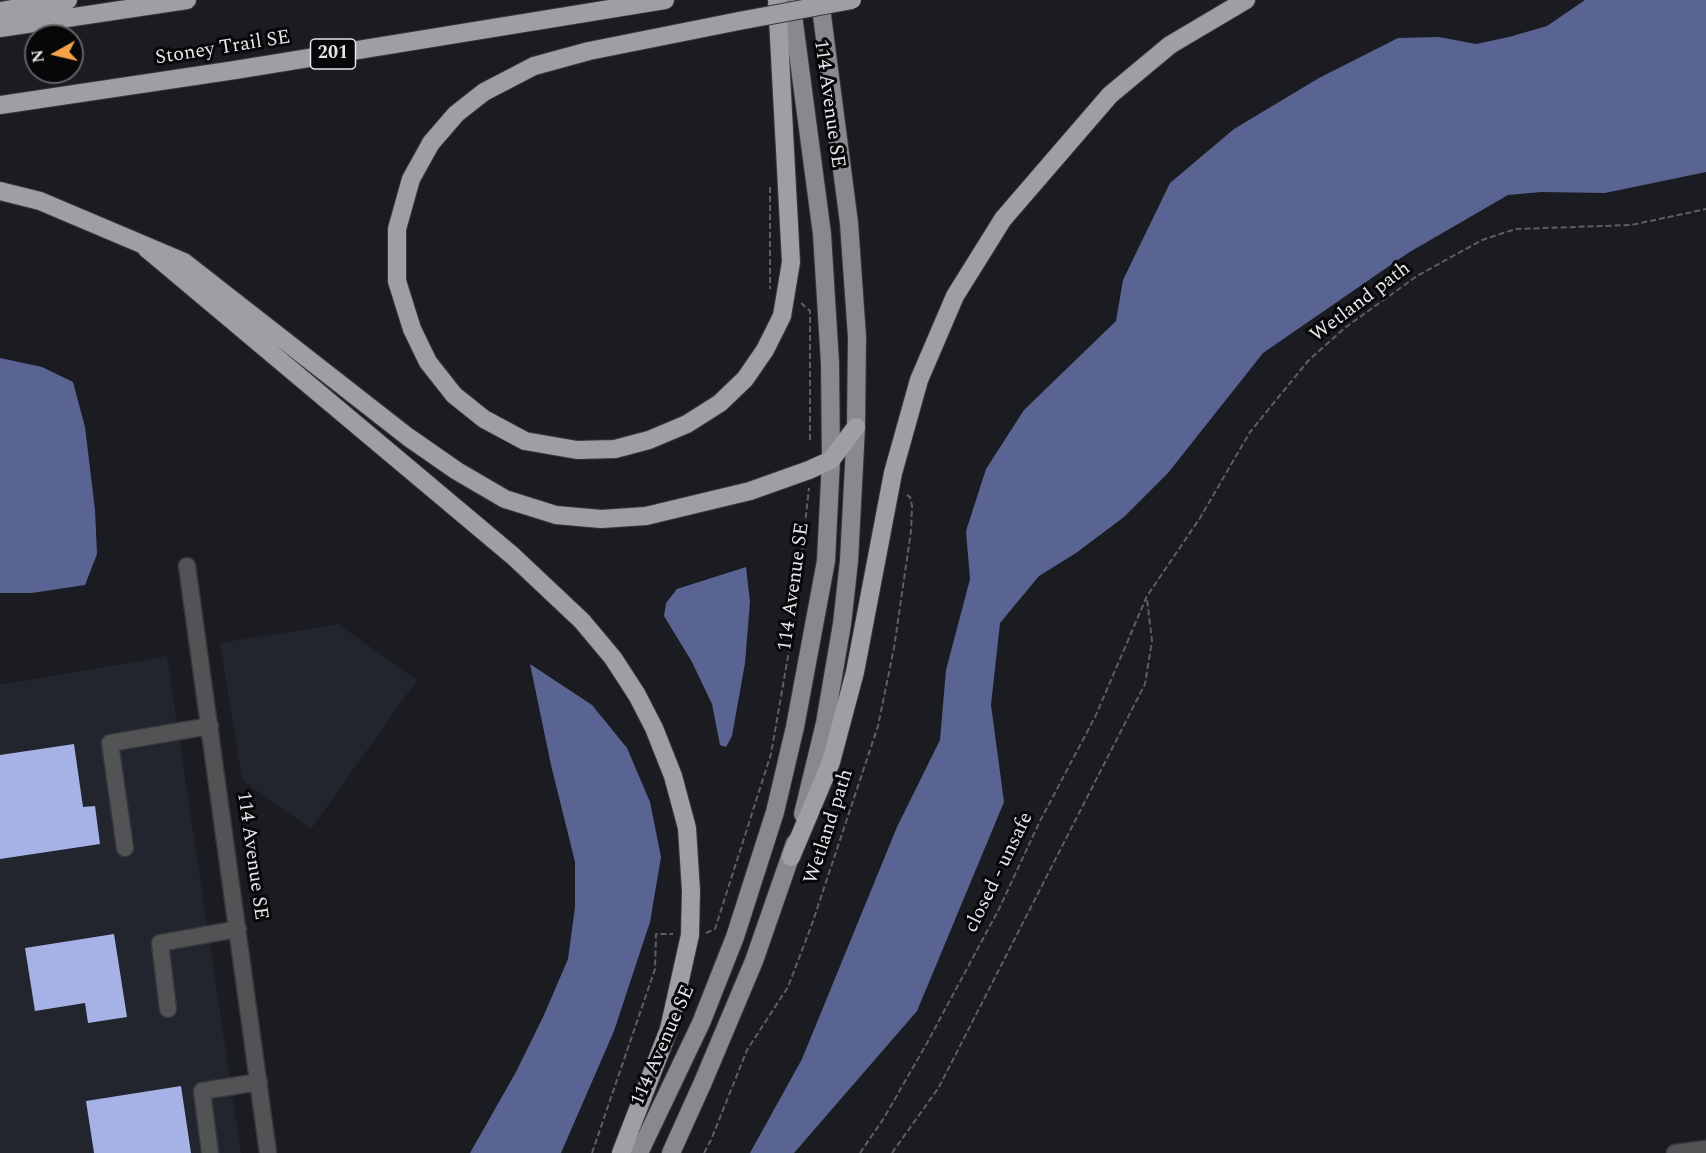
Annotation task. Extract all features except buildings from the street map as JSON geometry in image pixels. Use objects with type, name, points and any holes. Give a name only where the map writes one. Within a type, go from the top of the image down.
[{"type":"highway","points":[[0,11],[68,0]]},
{"type":"highway","points":[[0,28],[187,0]]},
{"type":"highway","name":"Stoney Trail SE","points":[[0,105],[247,68],[665,0]]},
{"type":"highway","points":[[777,0],[791,262],[782,316],[765,350],[752,369],[720,403],[687,424],[649,440],[615,449],[577,450],[525,441],[484,419],[454,394],[428,362],[412,329],[397,281],[397,229],[411,178],[431,143],[456,114],[484,92],[534,66],[589,51],[739,21],[854,0]]},
{"type":"highway","points":[[791,857],[831,762],[855,672],[893,473],[918,381],[956,296],[1004,219],[1110,95],[1170,45],[1246,0]]},
{"type":"highway","points":[[0,191],[39,201],[146,248],[184,262],[408,436],[457,471],[505,499],[556,515],[601,519],[646,516],[750,490],[831,460],[856,427]]},
{"type":"highway","points":[[146,248],[513,556],[582,621],[613,658],[637,695],[654,728],[673,776],[687,828],[691,891],[690,935],[669,1029],[621,1153]]},
{"type":"main road","name":"114 Avenue SE","points":[[639,1153],[701,1023],[727,958],[775,812],[795,727],[826,561],[831,460],[830,363],[822,234],[791,0]]},
{"type":"main road","name":"114 Avenue SE","points":[[671,1153],[754,962],[791,857],[825,723],[842,624],[849,561],[856,427],[857,337],[849,223],[820,0]]},
{"type":"street","name":"114 Avenue SE","points":[[187,566],[268,1153]]},
{"type":"street","points":[[125,848],[110,743],[210,726]]},
{"type":"street","points":[[168,1009],[160,943],[238,929]]},
{"type":"street","points":[[210,1153],[202,1091],[259,1082]]},
{"type":"street","points":[[1675,1153],[1706,1149]]},
{"type":"path","name":"Wetland path","points":[[1147,596],[1200,518],[1250,432],[1308,362],[1346,327],[1417,276],[1482,240],[1516,229],[1631,225],[1706,209]]},
{"type":"path","points":[[801,303],[810,311],[810,440]]},
{"type":"path","points":[[700,936],[715,929],[771,754],[794,622],[809,488]]},
{"type":"path","name":"Wetland path","points":[[704,1153],[747,1050],[788,987],[812,924],[878,726],[894,648],[911,531],[912,506],[910,497],[903,492]]},
{"type":"path","name":"closed - unsafe","points":[[860,1153],[884,1118],[927,1043],[999,909],[1039,823],[1096,715],[1147,596]]},
{"type":"path","points":[[892,1153],[939,1087],[1145,684],[1152,641],[1147,596]]},
{"type":"path","points":[[592,1153],[655,969],[656,934],[674,934]]},
{"type":"shaded area","points":[[338,624],[417,680],[311,829],[242,780],[220,643]]},
{"type":"shaded area","points":[[167,656],[241,1153],[0,1153],[0,685]]},
{"type":"water","points":[[1585,0],[1706,0],[1706,172],[1605,193],[1541,192],[1508,195],[1408,253],[1263,353],[1168,473],[1124,517],[1076,553],[1039,576],[1000,623],[991,705],[1004,802],[917,1011],[794,1153],[750,1153],[802,1059],[897,827],[940,740],[946,670],[970,579],[966,531],[986,469],[1024,410],[1116,321],[1123,280],[1170,183],[1234,129],[1319,78],[1398,38],[1439,37],[1476,44],[1547,26]]},
{"type":"water","points":[[0,358],[42,367],[73,382],[85,427],[95,510],[97,554],[85,585],[32,593],[0,593]]},
{"type":"water","points":[[746,567],[750,602],[745,663],[732,736],[726,747],[720,745],[712,704],[692,662],[664,616],[666,603],[677,589]]},
{"type":"water","points":[[530,664],[592,705],[627,748],[650,802],[661,857],[650,922],[614,1031],[561,1153],[470,1153],[516,1072],[568,959],[575,907],[575,862],[551,765]]}]
